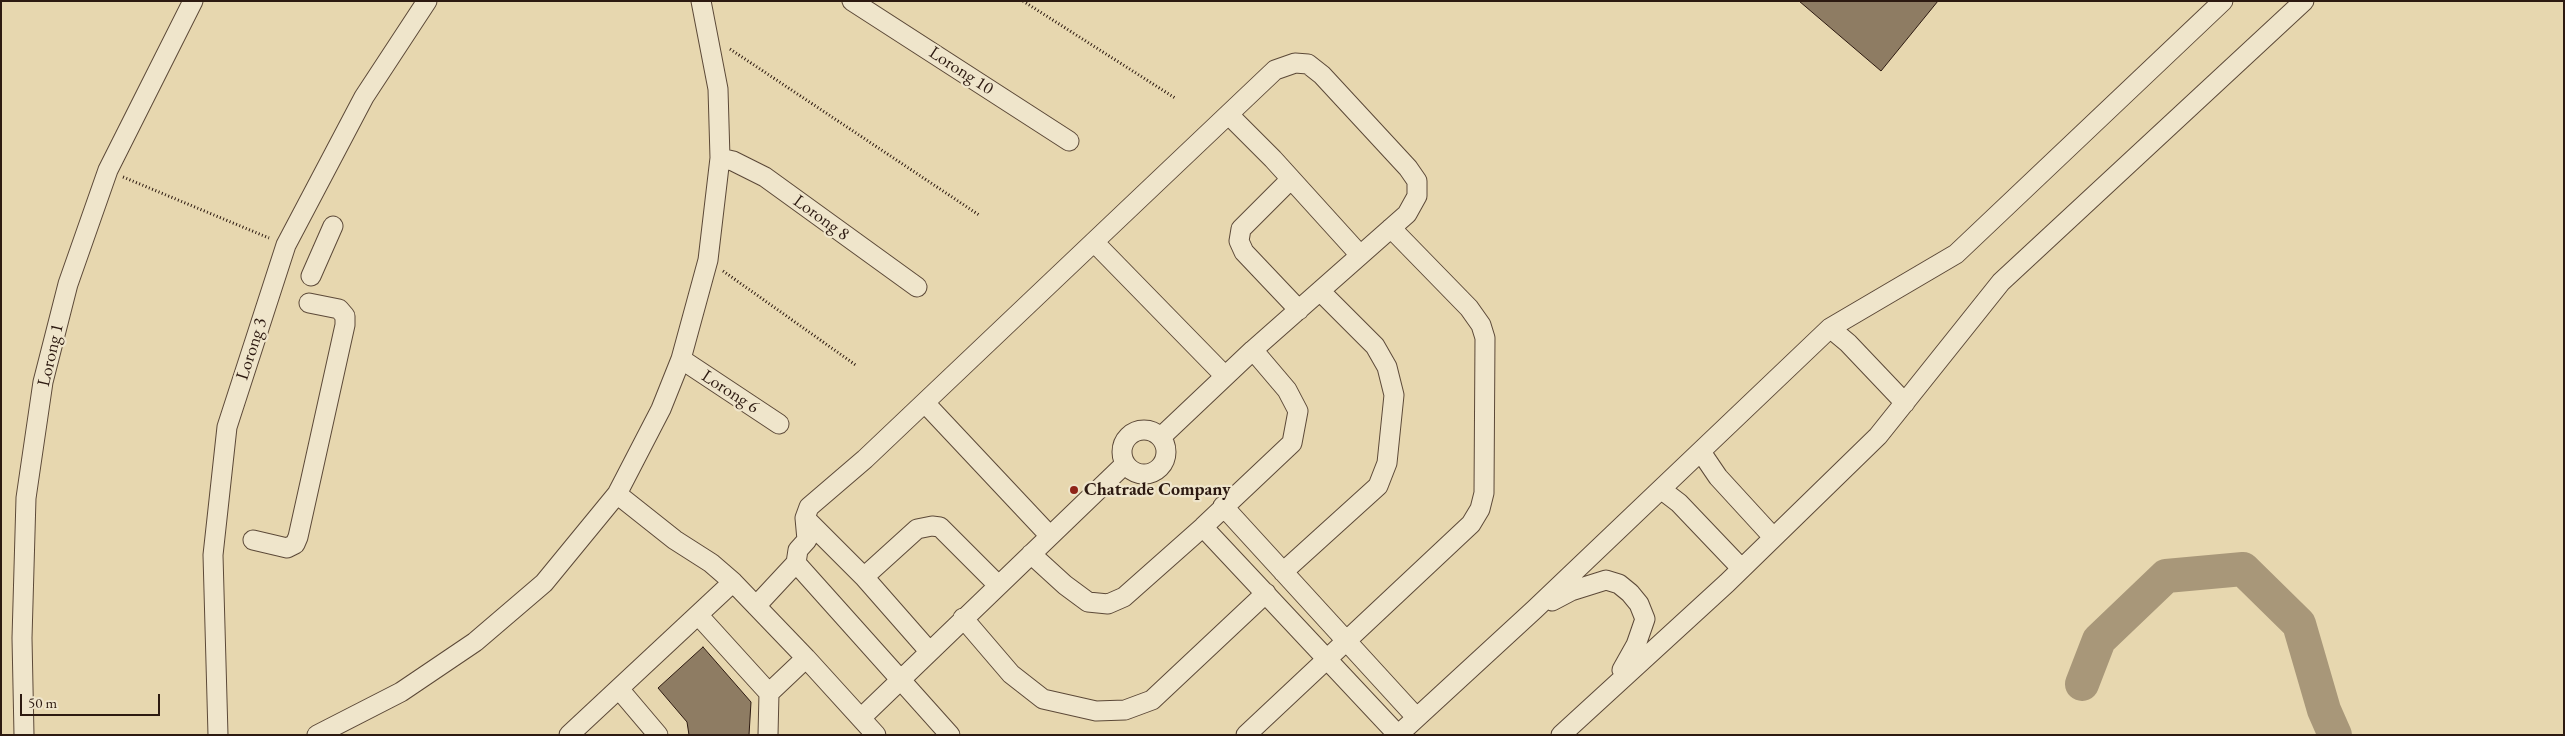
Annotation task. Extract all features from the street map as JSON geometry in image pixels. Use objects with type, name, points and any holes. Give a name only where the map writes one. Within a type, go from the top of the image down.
[{"type":"street","name":"Lorong 1","points":[[24,735],[22,638],[26,498],[43,382],[68,284],[108,170],[193,1]]},
{"type":"street","name":"Lorong 3","points":[[218,735],[213,555],[228,427],[286,245],[364,97],[427,1]]},
{"type":"street","points":[[318,735],[401,692],[475,642],[544,582],[617,494],[660,409],[681,359],[708,260],[720,158],[718,89],[701,1]]},
{"type":"street","name":"Lorong 10","points":[[852,1],[1069,141]]},
{"type":"street","points":[[1203,526],[1398,735],[1662,490],[1830,328],[1956,254],[2223,1]]},
{"type":"street","points":[[1561,735],[1741,568],[1878,436],[2000,282],[2304,1]]},
{"type":"street","points":[[756,606],[796,563],[798,550],[807,540],[805,518],[808,507],[821,494],[865,459],[1276,70],[1295,63],[1308,64],[1322,75],[1408,168],[1417,181],[1417,196],[1407,214],[1253,350],[1161,437]]},
{"type":"street","points":[[1229,115],[1273,159],[1290,180],[1360,255]]},
{"type":"street","name":"Lorong 8","points":[[720,158],[734,161],[765,177],[917,287]]},
{"type":"street","points":[[1290,180],[1242,229],[1239,241],[1244,252],[1299,310]]},
{"type":"street","points":[[311,276],[333,226]]},
{"type":"street","points":[[1246,735],[1471,524],[1480,509],[1484,493],[1485,338],[1481,325],[1469,308],[1391,228]]},
{"type":"street","points":[[1094,242],[1225,376]]},
{"type":"street","points":[[1283,572],[1378,486],[1387,463],[1394,395],[1387,367],[1376,346],[1320,291]]},
{"type":"street","points":[[253,540],[287,548],[295,544],[298,537],[345,324],[345,316],[339,309],[309,303]]},
{"type":"street","points":[[1830,328],[1848,343],[1905,403]]},
{"type":"street","points":[[1031,554],[1065,585],[1088,602],[1108,604],[1124,597],[1203,526],[1292,442],[1298,411],[1287,390],[1253,350]]},
{"type":"street","name":"Lorong 6","points":[[681,359],[779,424]]},
{"type":"street","points":[[925,403],[1050,536]]},
{"type":"street","points":[[1146,430],[1161,437],[1166,446],[1166,457],[1158,470],[1148,475],[1137,474],[1125,464],[1122,448],[1131,434],[1146,430]]},
{"type":"street","points":[[1701,452],[1718,476],[1773,537]]},
{"type":"street","points":[[861,718],[900,678],[1125,464]]},
{"type":"street","points":[[1662,490],[1679,503],[1741,568]]},
{"type":"street","points":[[617,494],[675,540],[711,563],[733,582],[876,735]]},
{"type":"street","points":[[1223,506],[1345,642],[1416,717]]},
{"type":"street","points":[[805,518],[864,577],[929,651]]},
{"type":"street","points":[[864,577],[917,530],[932,526],[940,527],[998,585]]},
{"type":"street","points":[[796,563],[950,735]]},
{"type":"street","points":[[1535,609],[1571,591],[1606,580],[1619,584],[1630,593],[1639,604],[1645,619],[1636,645],[1612,688]]},
{"type":"street","points":[[569,735],[699,616],[733,582]]},
{"type":"street","points":[[964,618],[1011,674],[1042,699],[1096,711],[1125,710],[1152,700],[1266,593]]},
{"type":"street","points":[[699,616],[770,693]]},
{"type":"street","points":[[768,735],[770,693],[806,658]]},
{"type":"street","points":[[619,689],[658,735]]},
{"type":"path","points":[[1023,1],[1175,98]]},
{"type":"path","points":[[711,48],[727,47],[979,215]]},
{"type":"path","points":[[108,170],[286,245]]},
{"type":"path","points":[[708,260],[857,366]]},
{"type":"building","points":[[1799,1],[1938,1],[1881,71]]},
{"type":"building","points":[[703,647],[751,702],[749,735],[689,735],[687,722],[658,688]]},
{"type":"waterway","points":[[2082,684],[2099,640],[2166,576],[2243,569],[2299,624],[2324,710],[2335,735]]},
{"type":"place","name":"Chatrade Company","points":[[1074,490]]}]
